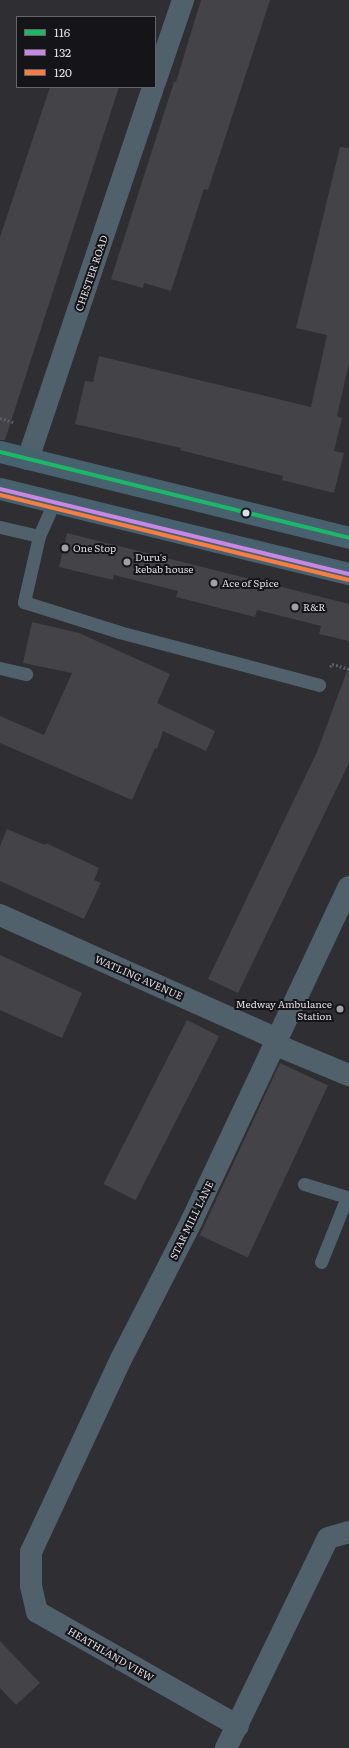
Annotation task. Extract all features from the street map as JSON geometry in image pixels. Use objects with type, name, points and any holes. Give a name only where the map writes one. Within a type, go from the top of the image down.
[{"type":"main road","points":[[0,452],[349,538]]},
{"type":"main road","points":[[0,489],[349,574]]},
{"type":"street","points":[[156,79],[183,0]]},
{"type":"street","name":"CHESTER ROAD","points":[[28,459],[153,88]]},
{"type":"street","name":"STAR MILL LANE","points":[[31,1552],[121,1359],[192,1220],[349,887]]},
{"type":"street","name":"WATLING AVENUE","points":[[0,916],[349,1075]]},
{"type":"street","points":[[226,1748],[328,1538],[349,1532]]},
{"type":"street","name":"HEATHLAND VIEW","points":[[31,1552],[31,1585],[37,1612],[238,1726]]},
{"type":"lane","points":[[54,502],[39,536],[24,602],[119,632],[320,685]]},
{"type":"lane","points":[[0,526],[39,536]]},
{"type":"lane","points":[[0,668],[26,674]]},
{"type":"lane","points":[[304,1184],[347,1197],[321,1262]]},
{"type":"building","points":[[201,0],[270,0],[208,190],[204,189],[171,291],[144,283],[143,288],[111,279],[174,82],[176,82]]},
{"type":"building","points":[[50,88],[119,88],[5,440],[0,440],[0,237]]},
{"type":"building","points":[[340,147],[349,148],[349,363],[337,416],[342,418],[334,451],[344,453],[334,493],[282,480],[283,476],[180,450],[181,448],[75,424],[85,381],[93,382],[99,356],[311,407],[327,335],[296,328]]},
{"type":"building","points":[[67,533],[349,604],[349,641],[319,634],[321,626],[257,610],[255,617],[176,597],[178,591],[114,575],[113,580],[59,567]]},
{"type":"building","points":[[32,622],[79,633],[170,674],[157,703],[215,731],[206,751],[163,731],[157,749],[155,748],[132,800],[0,743],[0,716],[44,735],[72,673],[23,663]]},
{"type":"building","points":[[347,671],[349,672],[349,763],[238,993],[208,979],[317,752]]},
{"type":"building","points":[[7,829],[45,845],[46,843],[99,868],[94,880],[101,883],[84,919],[0,881],[0,846]]},
{"type":"building","points":[[0,955],[82,993],[62,1038],[0,1010]]},
{"type":"building","points":[[187,1020],[219,1036],[136,1200],[103,1184]]},
{"type":"building","points":[[280,1063],[328,1085],[248,1258],[200,1235]]},
{"type":"building","points":[[0,1641],[40,1683],[16,1705],[0,1688]]},
{"type":"transit line","name":"116","points":[[0,452],[349,538]]},
{"type":"transit line","name":"132","points":[[0,489],[349,574]]},
{"type":"transit line","name":"120","points":[[0,495],[348,580]]},
{"type":"place","name":"One Stop","points":[[65,548]]},
{"type":"place","name":"Duru's kebab house","points":[[127,562]]},
{"type":"place","name":"Ace of Spice","points":[[214,583]]},
{"type":"place","name":"R&R","points":[[295,607]]},
{"type":"place","name":"Medway Ambulance Station","points":[[340,1009]]}]
